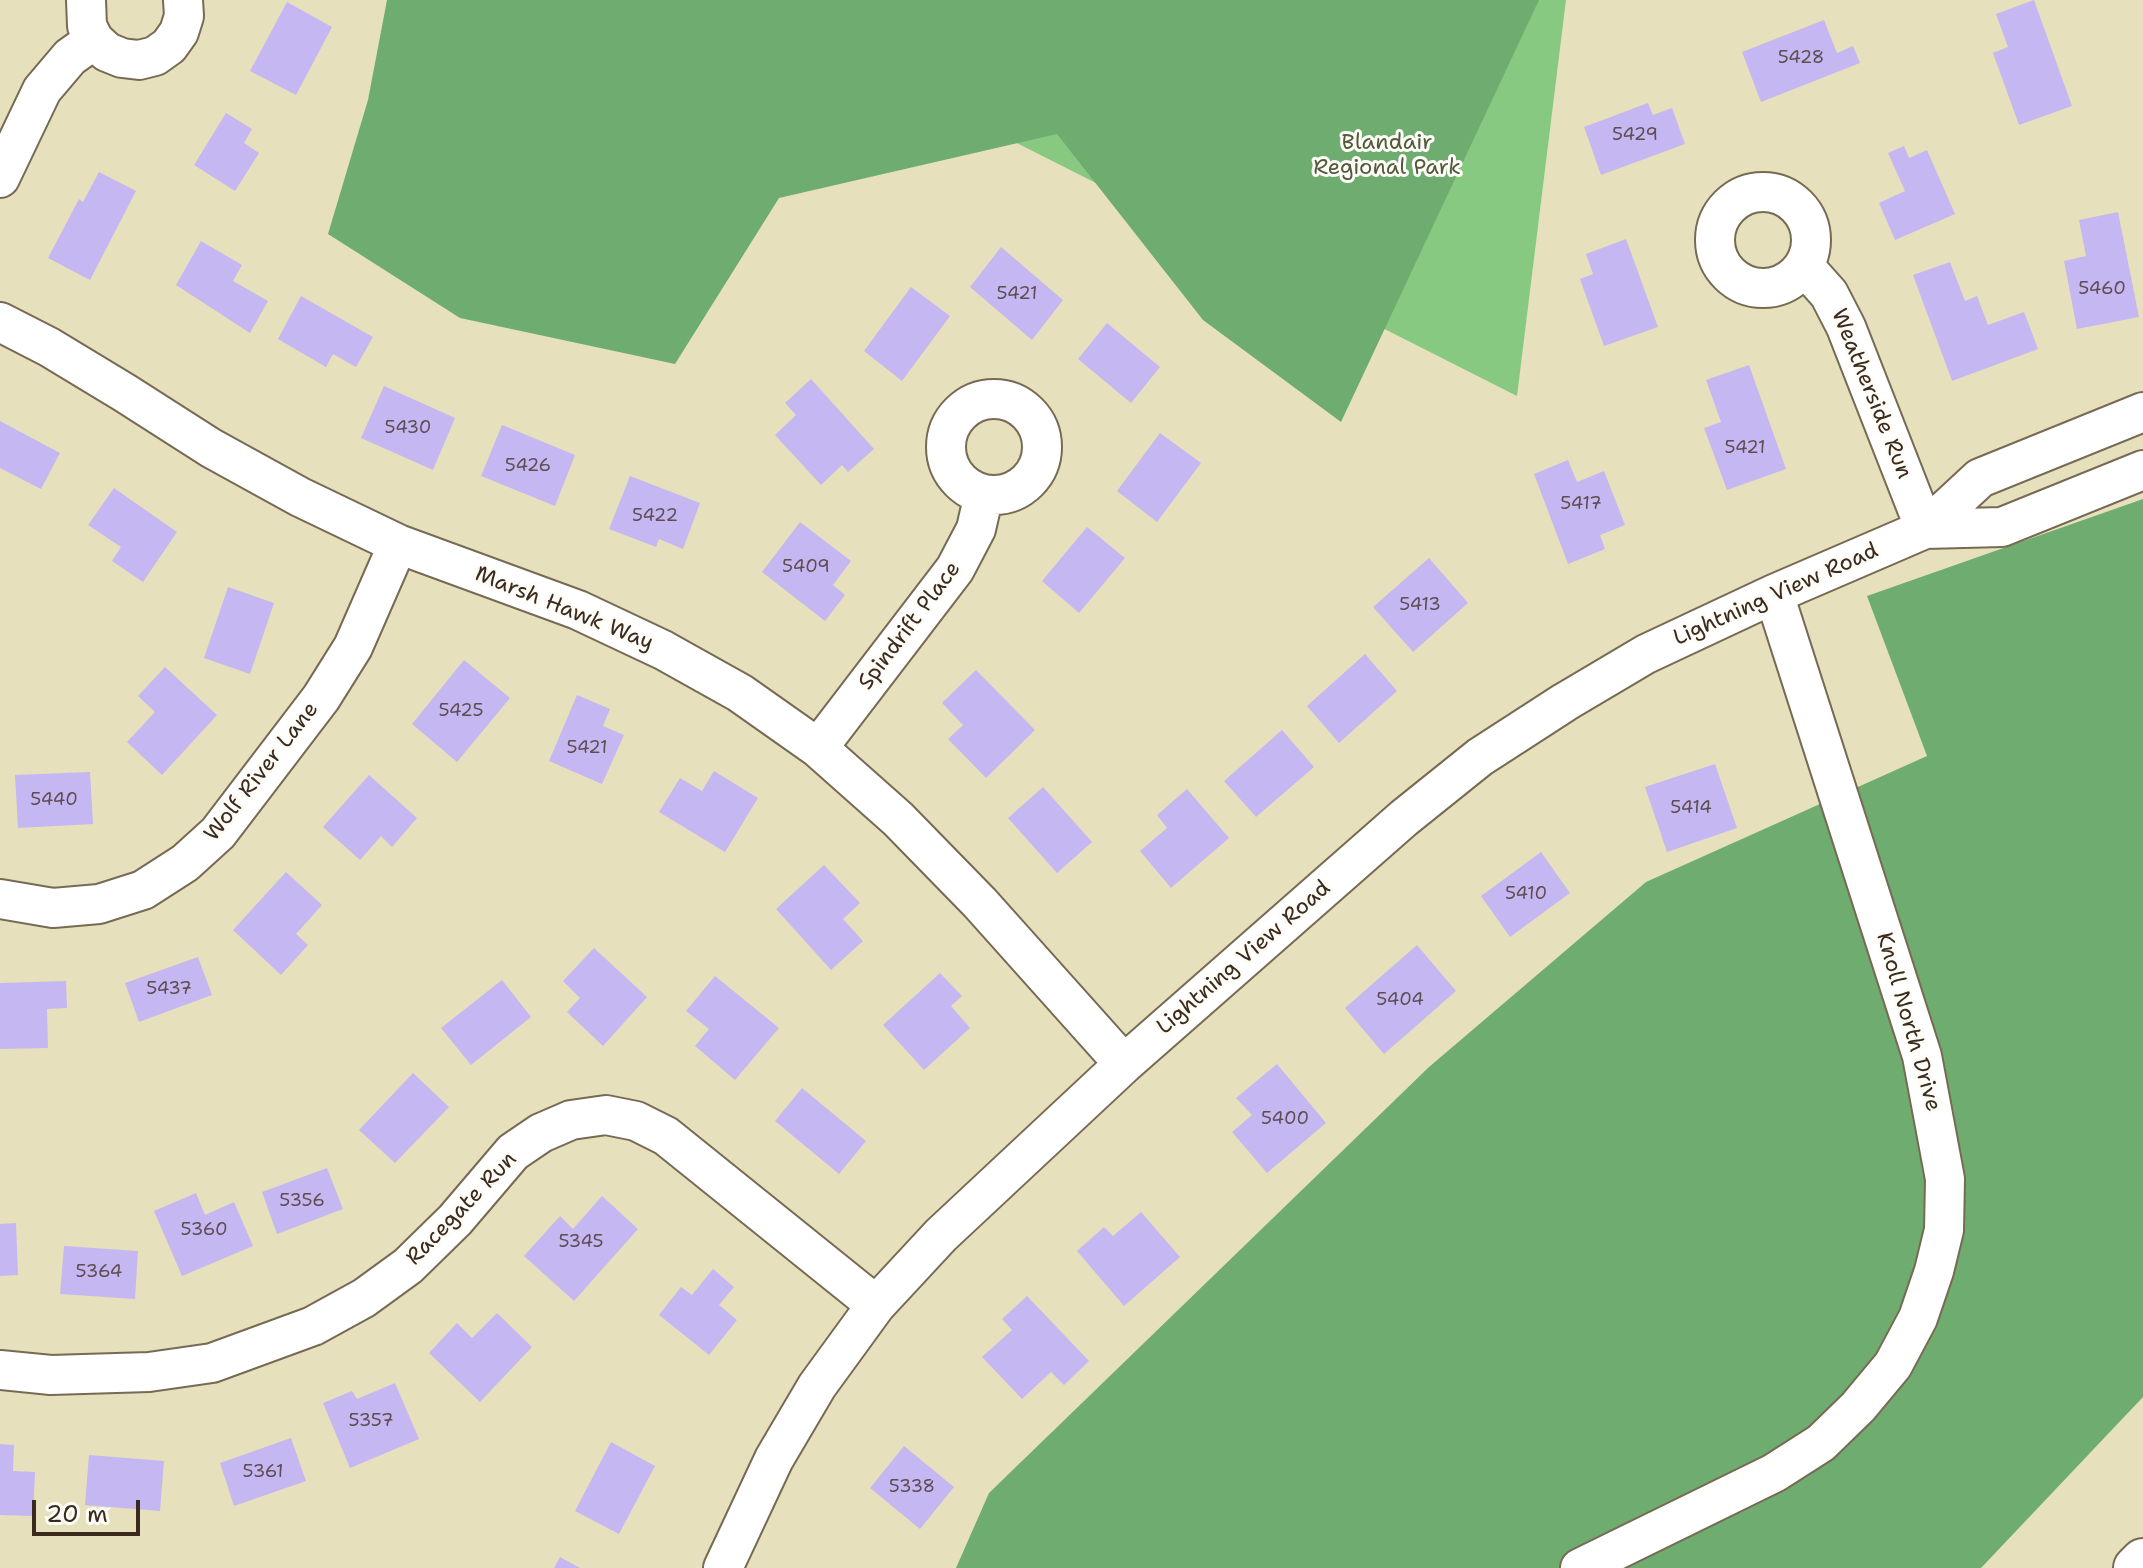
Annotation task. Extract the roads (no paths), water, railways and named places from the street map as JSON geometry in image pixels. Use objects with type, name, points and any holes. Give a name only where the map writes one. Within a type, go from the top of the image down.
[{"type":"main road","points":[[2136,1568],[2143,1561]]},
{"type":"street","points":[[86,0],[87,26],[94,40],[107,52],[139,60],[155,56],[169,46],[179,32],[184,16],[183,0]]},
{"type":"street","points":[[0,178],[42,90],[70,57],[94,40]]},
{"type":"street","name":"Weatherside Run","points":[[1804,266],[1829,294],[1846,327],[1925,529]]},
{"type":"street","name":"Marsh Hawk Way","points":[[0,322],[49,347],[211,448],[300,497],[398,544],[578,610],[663,650],[740,693],[818,748],[898,819],[980,903],[1124,1064]]},
{"type":"street","name":"Lightning View Road","points":[[723,1568],[774,1459],[817,1386],[876,1305],[941,1235],[1124,1064],[1404,818],[1480,757],[1646,654],[1774,594],[1925,529],[1980,478],[2143,412]]},
{"type":"street","name":"Lightning View Road","points":[[1925,529],[2002,527],[2143,470]]},
{"type":"street","name":"Spindrift Place","points":[[818,748],[955,569],[976,529],[984,494]]},
{"type":"street","name":"Wolf River Lane","points":[[0,899],[53,908],[99,904],[143,890],[185,863],[218,833],[321,698],[353,647],[398,544]]},
{"type":"street","name":"Knoll North Drive","points":[[1580,1568],[1774,1473],[1821,1443],[1858,1407],[1893,1365],[1918,1318],[1944,1230],[1945,1179],[1922,1056],[1774,594]]},
{"type":"street","name":"Racegate Run","points":[[0,1370],[78,1375],[149,1372],[212,1363],[313,1326],[364,1298],[408,1266],[455,1220],[513,1152],[541,1133],[571,1120],[606,1115],[636,1121],[666,1136],[876,1305]]},
{"type":"park label","name":"Blandair Regional Park","points":[[1387,156]]}]
